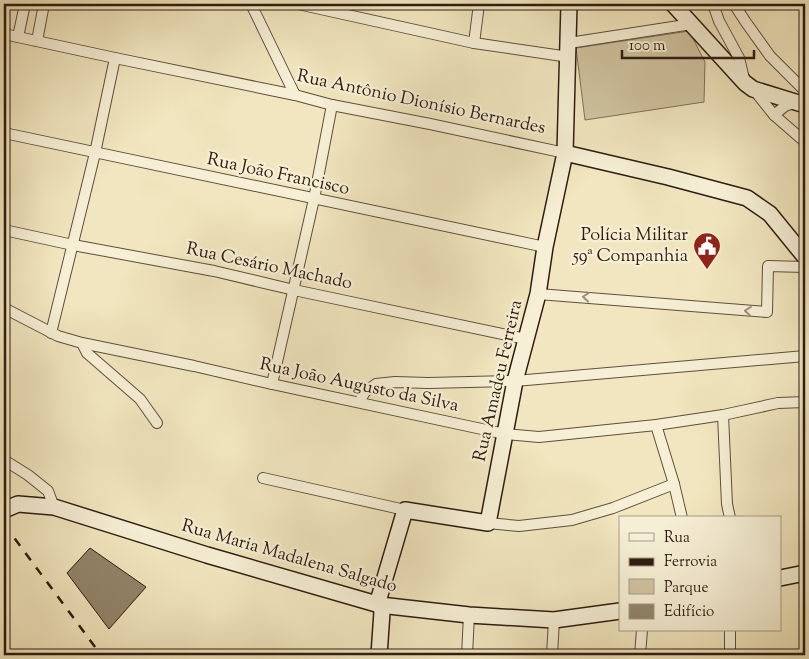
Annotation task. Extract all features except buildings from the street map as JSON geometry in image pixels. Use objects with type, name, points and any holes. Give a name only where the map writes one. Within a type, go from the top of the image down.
[{"type":"street","points":[[18,38],[25,4]]},
{"type":"street","points":[[37,42],[44,4]]},
{"type":"street","points":[[251,4],[295,95]]},
{"type":"street","points":[[298,4],[474,43],[569,50],[692,24]]},
{"type":"street","points":[[474,43],[479,4]]},
{"type":"street","name":"Rua Amadeu Ferreira","points":[[488,522],[515,381],[538,294],[545,248],[566,153],[569,4]]},
{"type":"street","points":[[673,4],[774,115],[805,142]]},
{"type":"street","points":[[713,4],[719,21],[739,58],[749,86]]},
{"type":"street","points":[[734,4],[770,56],[803,98]]},
{"type":"street","name":"Rua Antônio Dionísio Bernardes","points":[[4,34],[295,95],[332,105],[566,153],[747,198],[770,214],[805,257]]},
{"type":"street","points":[[51,333],[95,153],[115,58]]},
{"type":"street","points":[[749,86],[803,98]]},
{"type":"street","points":[[774,115],[785,106],[803,98]]},
{"type":"street","points":[[272,384],[314,199],[332,105]]},
{"type":"street","name":"Rua João Francisco","points":[[4,133],[545,248]]},
{"type":"street","name":"Rua Cesário Machado","points":[[4,230],[73,245],[214,271],[526,340]]},
{"type":"street","points":[[538,294],[767,312],[768,266],[805,267]]},
{"type":"street","name":"Rua João Augusto da Silva","points":[[4,308],[51,333],[82,343],[505,434],[539,437],[656,425],[723,415],[778,403],[805,402]]},
{"type":"street","points":[[82,343],[87,352],[140,399],[157,423]]},
{"type":"street","points":[[359,402],[365,392],[376,384],[394,382],[515,381],[805,356]]},
{"type":"street","points":[[723,415],[727,504],[730,516]]},
{"type":"street","points":[[656,425],[682,516]]},
{"type":"street","points":[[4,460],[28,475],[48,491],[54,507]]},
{"type":"street","points":[[263,478],[405,510],[519,526],[572,520],[613,508],[674,484]]},
{"type":"street","name":"Rua Maria Madalena Salgado","points":[[4,510],[18,504],[54,507],[380,605],[469,615],[554,620],[619,611]]},
{"type":"street","points":[[379,655],[382,612],[379,598],[405,510]]},
{"type":"street","points":[[782,578],[805,573]]},
{"type":"street","points":[[467,655],[469,615]]},
{"type":"street","points":[[552,655],[554,620]]},
{"type":"street","points":[[640,655],[642,632]]},
{"type":"street","points":[[730,632],[730,655]]},
{"type":"green space","points":[[689,31],[705,62],[704,102],[585,120],[576,48]]},
{"type":"railway","points":[[4,524],[101,655]]},
{"type":"place","name":"Polícia Militar 59ª Companhia","points":[[707,270]]}]
